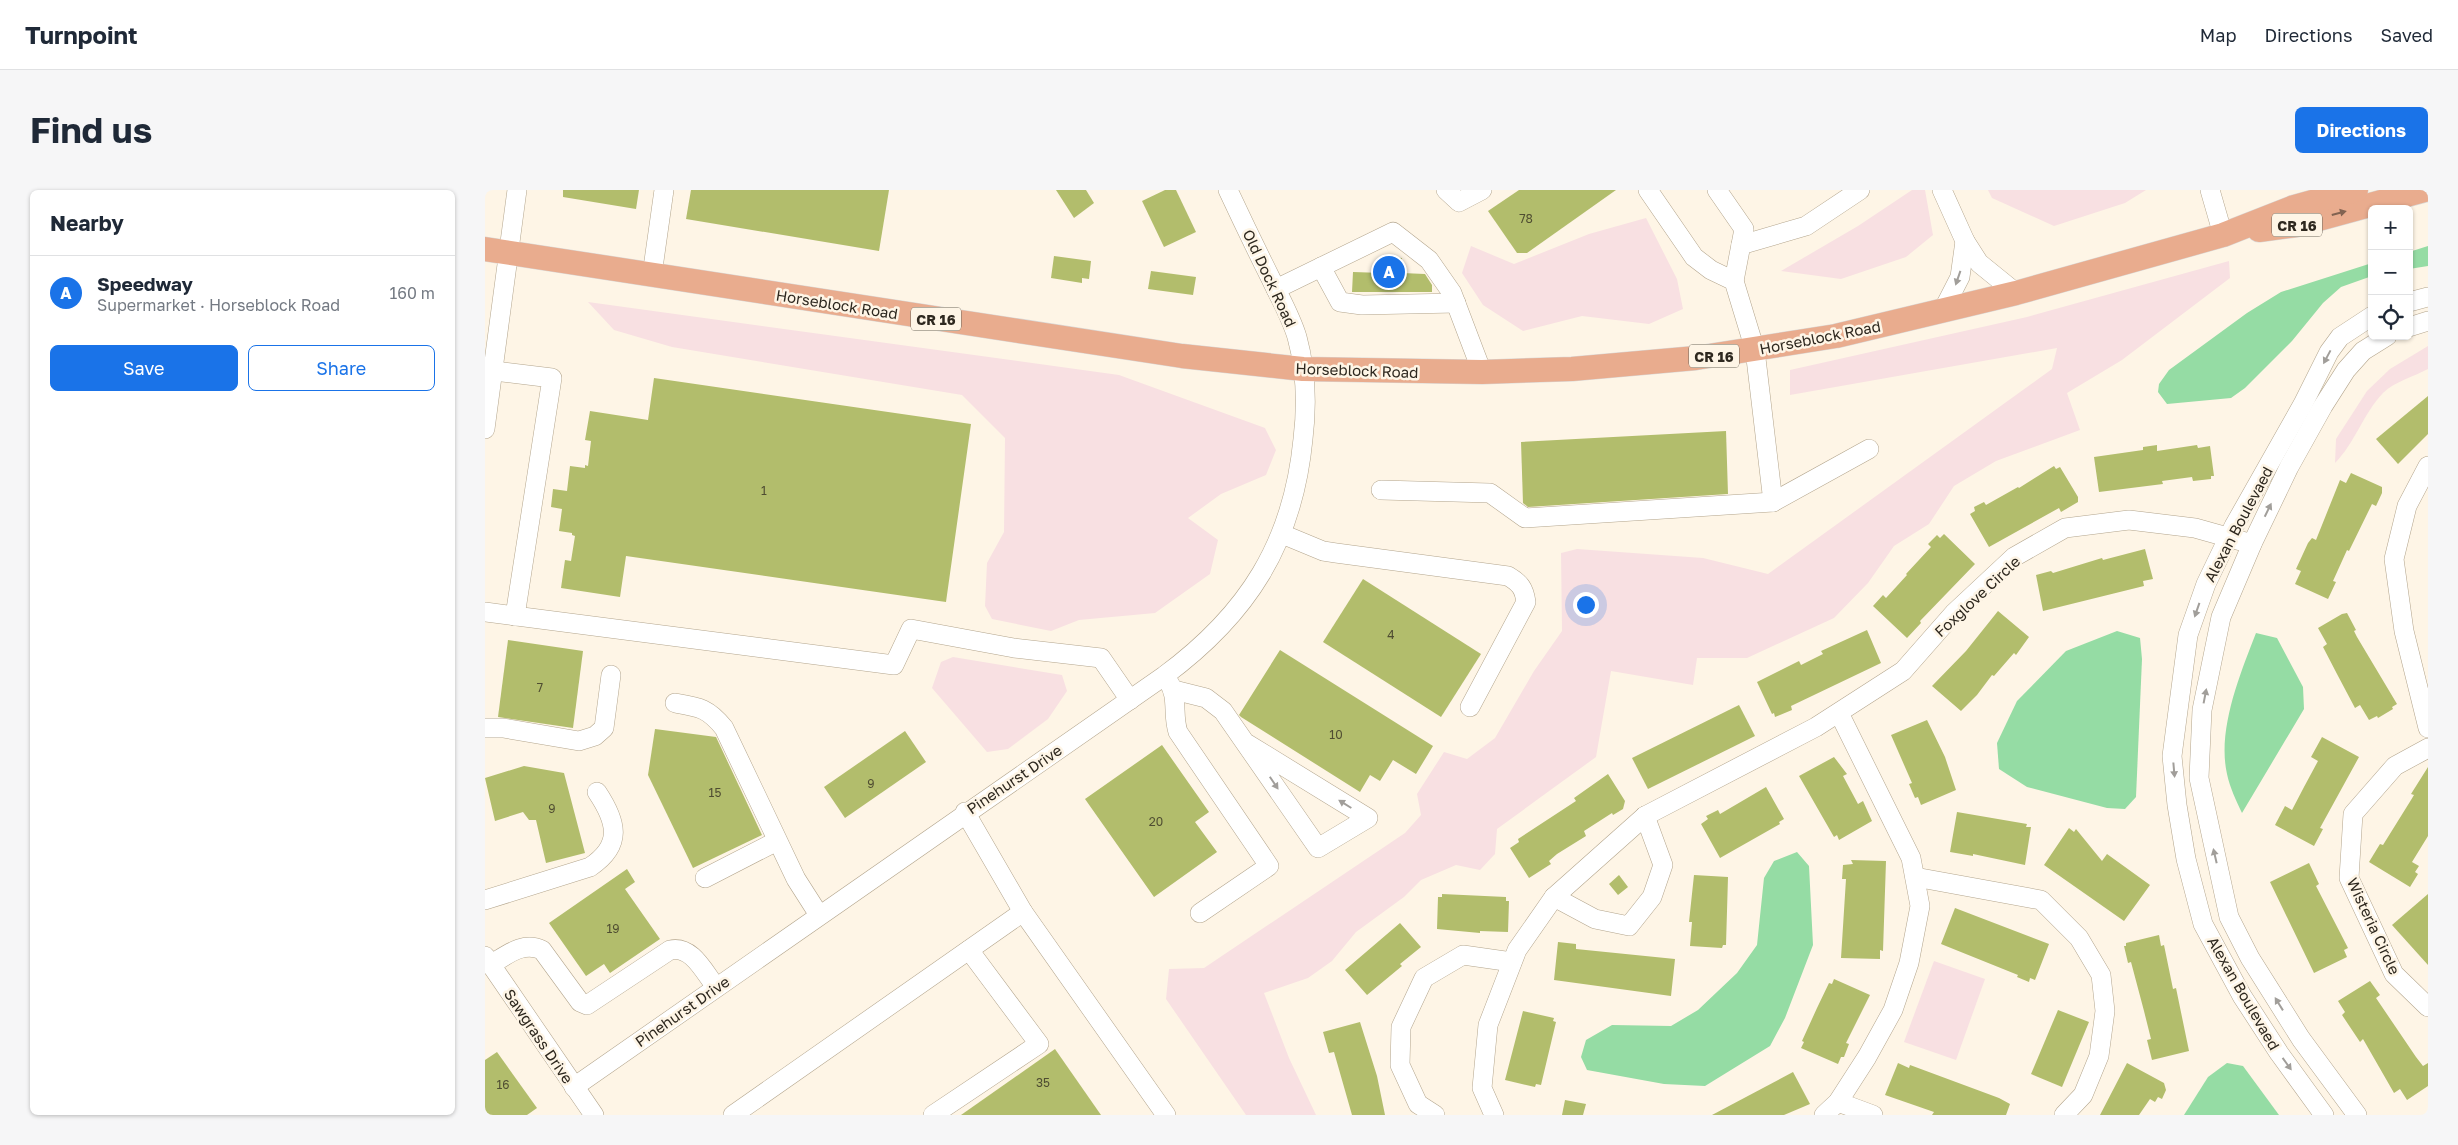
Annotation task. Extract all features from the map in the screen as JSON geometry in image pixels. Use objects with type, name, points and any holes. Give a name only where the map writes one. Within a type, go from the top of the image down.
[{"type":"main road","name":"Horseblock Road","points":[[485,249],[1125,348],[1303,369],[1482,372],[1635,364],[1755,350],[1836,336],[1943,312],[2223,236],[2294,207],[2356,190]]},
{"type":"main road","name":"Horseblock Road","points":[[2223,236],[2297,225],[2425,190]]},
{"type":"street","points":[[485,429],[490,379],[517,190]]},
{"type":"street","points":[[652,275],[664,190]]},
{"type":"street","name":"Old Dock Road","points":[[1228,190],[1295,331],[1303,369]]},
{"type":"street","points":[[1446,190],[1459,202],[1482,190]]},
{"type":"street","points":[[1647,190],[1694,257],[1711,270],[1734,281]]},
{"type":"street","points":[[1717,190],[1744,229],[1734,281],[1755,350],[1773,502]]},
{"type":"street","points":[[1741,245],[1806,226],[1860,190]]},
{"type":"street","points":[[1942,190],[1965,242],[1979,263],[2016,293]]},
{"type":"street","points":[[2210,190],[2223,236]]},
{"type":"street","points":[[1276,289],[1393,232],[1429,260],[1452,293],[1482,372]]},
{"type":"street","points":[[1943,312],[1959,278],[1965,242]]},
{"type":"street","points":[[1321,267],[1340,302],[1361,305],[1456,303]]},
{"type":"street","points":[[2413,301],[2428,297]]},
{"type":"street","name":"Alexan Boulevaed","points":[[2324,1115],[2279,1053],[2242,996],[2203,924],[2186,859],[2177,805],[2172,756],[2188,634],[2206,584],[2229,536],[2303,404],[2329,352],[2340,337],[2366,320]]},
{"type":"street","points":[[2413,326],[2428,321]]},
{"type":"street","name":"Alexan Boulevaed","points":[[2357,1115],[2301,1039],[2250,958],[2229,917],[2199,778],[2202,710],[2221,617],[2252,544],[2289,467],[2323,406],[2346,370],[2363,351],[2380,340]]},
{"type":"street","name":"Pinehurst Drive","points":[[574,1086],[965,812],[1130,700],[1169,683],[1234,611],[1257,579],[1282,534],[1291,508],[1301,457],[1305,415],[1303,369]]},
{"type":"street","points":[[490,379],[552,378],[515,616]]},
{"type":"street","points":[[1381,490],[1490,493],[1525,518],[1773,502],[1869,449]]},
{"type":"street","points":[[2428,466],[2407,506],[2394,559],[2404,631],[2428,728]]},
{"type":"street","name":"Foxglove Circle","points":[[1494,1115],[1482,1088],[1488,1025],[1517,950],[1554,897],[1645,816],[1816,727],[1903,671],[1954,613],[2014,558],[2065,528],[2129,520],[2195,528],[2252,544]]},
{"type":"street","points":[[1282,534],[1330,552],[1508,576],[1519,582],[1525,591],[1526,602],[1470,707]]},
{"type":"street","points":[[485,612],[894,665],[911,629],[1015,648],[1101,658],[1130,700]]},
{"type":"street","points":[[485,728],[503,728],[579,741],[595,736],[604,728],[611,675]]},
{"type":"street","points":[[1169,683],[1215,703],[1230,718],[1246,743],[1318,848],[1367,818],[1246,743]]},
{"type":"street","points":[[1169,683],[1178,732],[1269,866],[1201,913]]},
{"type":"street","points":[[675,703],[697,706],[712,713],[724,728],[777,841],[819,915]]},
{"type":"street","points":[[1823,1115],[1838,1102],[1867,1057],[1893,1010],[1909,963],[1920,906],[1911,858],[1839,713]]},
{"type":"street","name":"Wisteria Circle","points":[[2428,748],[2395,766],[2353,814],[2349,878],[2394,974],[2428,1007]]},
{"type":"street","points":[[485,900],[590,867],[603,858],[612,844],[614,829],[609,810],[597,792]]},
{"type":"street","points":[[965,812],[1023,912],[1165,1115]]},
{"type":"street","points":[[1554,897],[1595,919],[1629,926],[1652,897],[1663,864],[1645,816]]},
{"type":"street","points":[[705,878],[777,841]]},
{"type":"street","points":[[1915,876],[2041,900],[2083,945],[2101,975],[2105,1011],[2099,1056],[2083,1095],[2064,1115]]},
{"type":"street","points":[[733,1115],[1023,912]]},
{"type":"street","points":[[488,961],[519,948],[532,945],[542,950],[580,1002],[587,1006],[670,950],[679,948],[688,952],[715,987]]},
{"type":"street","points":[[933,1115],[1039,1044],[969,950]]},
{"type":"street","points":[[1435,1115],[1418,1104],[1400,1065],[1401,1027],[1424,978],[1463,955],[1512,962]]},
{"type":"street","name":"Sawgrass Drive","points":[[488,961],[574,1086],[587,1113]]},
{"type":"street","points":[[1838,1102],[1873,1115]]},
{"type":"shaded area","points":[[1912,190],[1925,190],[1933,235],[1906,257],[1841,279],[1781,271],[1858,226]]},
{"type":"shaded area","points":[[1988,190],[2146,190],[2125,203],[2054,226],[1992,198]]},
{"type":"shaded area","points":[[1646,218],[1677,279],[1683,309],[1649,324],[1582,316],[1523,331],[1483,305],[1462,273],[1471,246],[1514,264],[1589,234]]},
{"type":"shaded area","points":[[2428,246],[2428,266],[2413,268],[2413,251]]},
{"type":"shaded area","points":[[2229,261],[2230,278],[2122,360],[2067,393],[2080,430],[1996,461],[1954,486],[1929,524],[1894,546],[1868,583],[1834,618],[1747,658],[1697,658],[1693,685],[1611,671],[1596,757],[1497,829],[1495,854],[1480,870],[1456,865],[1421,880],[1404,897],[1356,932],[1332,961],[1308,978],[1264,993],[1289,1058],[1316,1115],[1246,1115],[1166,999],[1169,969],[1204,968],[1405,833],[1421,815],[1417,794],[1444,752],[1467,759],[1495,738],[1534,671],[1562,631],[1561,553],[1577,549],[1703,558],[1768,574],[2052,369],[2057,348],[1790,395],[1790,370],[2027,317]]},
{"type":"shaded area","points":[[2368,264],[2368,277],[2341,287],[2323,303],[2292,341],[2245,388],[2231,398],[2167,404],[2158,392],[2159,384],[2169,370],[2247,313],[2281,292]]},
{"type":"shaded area","points":[[588,302],[1119,375],[1265,428],[1276,450],[1266,475],[1221,494],[1188,518],[1218,540],[1210,574],[1155,613],[1079,620],[1051,631],[992,619],[985,606],[987,563],[1004,532],[1005,438],[962,395],[672,347],[614,330]]},
{"type":"shaded area","points":[[2428,346],[2428,369],[2399,382],[2383,393],[2370,410],[2348,447],[2335,463],[2336,439],[2367,391],[2390,369]]},
{"type":"shaded area","points":[[2117,631],[2140,638],[2142,659],[2136,797],[2125,809],[2107,808],[2027,787],[1999,769],[1997,743],[2017,701],[2066,651]]},
{"type":"shaded area","points":[[2256,633],[2277,638],[2303,687],[2304,709],[2242,813],[2231,789],[2227,774],[2225,739],[2237,684]]},
{"type":"shaded area","points":[[953,657],[1062,675],[1067,691],[1048,719],[1008,749],[987,752],[932,688],[941,662]]},
{"type":"shaded area","points":[[1797,852],[1809,866],[1813,945],[1785,1018],[1770,1046],[1705,1086],[1664,1084],[1587,1070],[1581,1057],[1586,1040],[1612,1025],[1671,1026],[1698,1010],[1737,973],[1757,945],[1764,878],[1774,861]]},
{"type":"shaded area","points":[[1934,961],[1985,979],[1956,1060],[1904,1042]]},
{"type":"shaded area","points":[[2227,1063],[2243,1066],[2279,1115],[2184,1115],[2208,1077]]},
{"type":"building","points":[[563,190],[639,190],[636,209],[563,197]]},
{"type":"building","points":[[691,190],[889,190],[879,251],[686,219]]},
{"type":"building","points":[[1056,190],[1086,190],[1094,203],[1074,218]]},
{"type":"building","points":[[1165,190],[1176,190],[1196,232],[1164,247],[1142,201]]},
{"type":"building","points":[[1519,190],[1616,190],[1527,253],[1517,253],[1488,211]]},
{"type":"building","points":[[1054,256],[1091,261],[1089,279],[1082,278],[1082,283],[1051,278]]},
{"type":"building","points":[[1383,257],[1402,258],[1402,273],[1425,274],[1432,285],[1432,292],[1352,292],[1353,272],[1383,273]]},
{"type":"building","points":[[1151,271],[1196,277],[1193,295],[1148,289]]},
{"type":"building","points":[[654,378],[971,424],[946,602],[626,556],[620,597],[561,588],[565,560],[571,561],[575,536],[572,533],[559,531],[562,509],[551,507],[553,489],[567,491],[570,466],[585,468],[585,465],[588,466],[591,441],[585,440],[590,411],[648,420]]},
{"type":"building","points":[[2428,396],[2428,434],[2398,464],[2376,439]]},
{"type":"building","points":[[1726,431],[1728,494],[1528,507],[1523,503],[1521,442]]},
{"type":"building","points":[[2157,445],[2157,451],[2197,445],[2198,448],[2210,446],[2214,476],[2211,476],[2211,479],[2193,481],[2192,477],[2162,481],[2163,484],[2099,492],[2094,457],[2143,450],[2143,447]]},
{"type":"building","points":[[2054,466],[2056,469],[2060,467],[2078,497],[2078,502],[2061,512],[2059,508],[1989,547],[1970,514],[1975,511],[1974,507],[1984,502],[1986,505],[2019,488]]},
{"type":"building","points":[[2351,473],[2382,487],[2382,493],[2376,506],[2372,504],[2349,551],[2347,550],[2333,581],[2336,582],[2328,599],[2295,584],[2301,571],[2296,569],[2308,543],[2312,538],[2316,540],[2340,480],[2346,483]]},
{"type":"building","points":[[1944,534],[1975,564],[1920,621],[1921,623],[1907,638],[1873,606],[1883,595],[1886,598],[1907,575],[1931,547],[1928,544],[1937,535],[1940,538]]},
{"type":"building","points":[[2145,549],[2153,579],[2143,581],[2144,586],[2043,611],[2036,575],[2051,571],[2053,573],[2102,558],[2103,560]]},
{"type":"building","points":[[1363,579],[1481,654],[1441,717],[1323,642]]},
{"type":"building","points":[[1998,611],[2029,637],[2016,655],[2014,653],[1994,676],[1992,675],[1977,695],[1961,711],[1932,686],[1966,651]]},
{"type":"building","points":[[2347,613],[2356,630],[2354,631],[2357,637],[2397,704],[2392,707],[2393,709],[2378,718],[2377,716],[2369,720],[2360,705],[2355,708],[2323,647],[2327,644],[2318,628]]},
{"type":"building","points":[[1867,630],[1881,663],[1791,706],[1792,710],[1775,717],[1774,713],[1772,714],[1757,682],[1799,661],[1801,665],[1823,654],[1821,651]]},
{"type":"building","points":[[508,640],[583,651],[573,728],[498,717]]},
{"type":"building","points":[[1280,650],[1433,746],[1416,774],[1393,760],[1380,781],[1370,775],[1360,792],[1241,717],[1239,715]]},
{"type":"building","points":[[1739,705],[1755,736],[1648,789],[1632,758]]},
{"type":"building","points":[[1927,720],[1945,757],[1956,790],[1921,805],[1918,797],[1915,798],[1909,784],[1912,783],[1891,735]]},
{"type":"building","points":[[655,729],[716,737],[762,835],[693,868],[648,775]]},
{"type":"building","points":[[905,731],[926,762],[845,818],[824,787]]},
{"type":"building","points":[[2322,737],[2359,757],[2320,828],[2323,829],[2314,846],[2275,825],[2285,806],[2292,810],[2318,761],[2311,757]]},
{"type":"building","points":[[1162,745],[1209,812],[1195,822],[1217,852],[1154,897],[1085,799]]},
{"type":"building","points":[[1834,757],[1847,774],[1843,776],[1858,804],[1863,801],[1872,821],[1839,840],[1837,835],[1834,837],[1799,776]]},
{"type":"building","points":[[524,766],[564,773],[585,853],[546,863],[536,820],[529,820],[523,812],[495,821],[485,778]]},
{"type":"building","points":[[2428,767],[2428,836],[2412,862],[2419,866],[2415,872],[2418,874],[2410,887],[2369,862],[2380,844],[2383,845],[2411,800],[2414,795],[2411,794]]},
{"type":"building","points":[[1608,774],[1625,801],[1623,809],[1613,815],[1612,813],[1584,831],[1586,836],[1557,854],[1549,861],[1551,864],[1529,878],[1510,848],[1519,842],[1518,839],[1576,801],[1574,798]]},
{"type":"building","points":[[1766,787],[1784,819],[1779,822],[1780,824],[1720,858],[1701,824],[1708,819],[1706,816],[1718,810],[1720,814]]},
{"type":"building","points":[[1957,812],[2027,824],[2026,827],[2031,827],[2025,865],[1973,854],[1973,856],[1950,852]]},
{"type":"building","points":[[2069,828],[2074,832],[2076,829],[2102,861],[2107,854],[2150,885],[2124,921],[2044,865]]},
{"type":"building","points":[[1851,860],[1886,861],[1883,951],[1880,950],[1880,959],[1841,958],[1846,879],[1842,879],[1843,865],[1853,864]]},
{"type":"building","points":[[2309,863],[2319,884],[2316,886],[2348,948],[2344,950],[2347,957],[2314,973],[2270,882]]},
{"type":"building","points":[[627,869],[635,882],[625,889],[660,939],[610,973],[604,964],[586,976],[549,923]]},
{"type":"building","points":[[1619,875],[1628,887],[1618,895],[1609,884]]},
{"type":"building","points":[[1694,875],[1728,877],[1726,945],[1723,945],[1722,948],[1690,946],[1692,922],[1689,922]]},
{"type":"building","points":[[1442,894],[1506,897],[1506,901],[1509,901],[1508,932],[1480,931],[1480,933],[1437,929],[1438,897],[1442,897]]},
{"type":"building","points":[[2428,894],[2428,965],[2392,925]]},
{"type":"building","points":[[1955,908],[2049,944],[2035,980],[2030,978],[2029,982],[2017,977],[2018,975],[1941,944]]},
{"type":"building","points":[[1400,923],[1421,947],[1400,964],[1402,966],[1367,995],[1345,970]]},
{"type":"building","points":[[2159,935],[2161,946],[2164,945],[2173,989],[2176,988],[2189,1051],[2152,1060],[2147,1040],[2151,1039],[2131,962],[2128,963],[2124,946],[2126,946],[2126,943]]},
{"type":"building","points":[[1558,942],[1576,944],[1576,949],[1675,959],[1671,996],[1554,980]]},
{"type":"building","points":[[1834,979],[1870,995],[1846,1043],[1849,1044],[1844,1057],[1841,1057],[1838,1064],[1801,1048],[1804,1042],[1802,1041],[1817,1008],[1829,983],[1832,984]]},
{"type":"building","points":[[2370,981],[2380,995],[2376,998],[2416,1057],[2423,1066],[2428,1063],[2428,1086],[2407,1100],[2400,1089],[2394,1093],[2363,1039],[2360,1042],[2342,1015],[2345,1012],[2338,1001]]},
{"type":"building","points":[[2058,1010],[2089,1022],[2062,1087],[2031,1074]]},
{"type":"building","points":[[1523,1011],[1554,1018],[1553,1021],[1556,1022],[1541,1085],[1536,1084],[1535,1087],[1505,1080]]},
{"type":"building","points":[[1360,1022],[1377,1076],[1385,1115],[1352,1115],[1334,1052],[1329,1053],[1323,1032]]},
{"type":"building","points":[[1055,1049],[1101,1115],[961,1115]]},
{"type":"building","points":[[497,1052],[537,1108],[527,1115],[485,1115],[485,1060]]},
{"type":"building","points":[[1898,1063],[1909,1068],[1910,1065],[1999,1098],[2010,1104],[2006,1115],[1932,1115],[1934,1112],[1885,1095]]},
{"type":"building","points":[[2127,1063],[2164,1083],[2166,1090],[2162,1099],[2158,1097],[2155,1102],[2150,1099],[2139,1115],[2100,1115]]},
{"type":"building","points":[[1793,1072],[1810,1104],[1784,1115],[1712,1115]]},
{"type":"building","points":[[1565,1100],[1586,1104],[1583,1115],[1562,1115]]},
{"type":"place","name":"Speedway","points":[[1389,272]]}]
